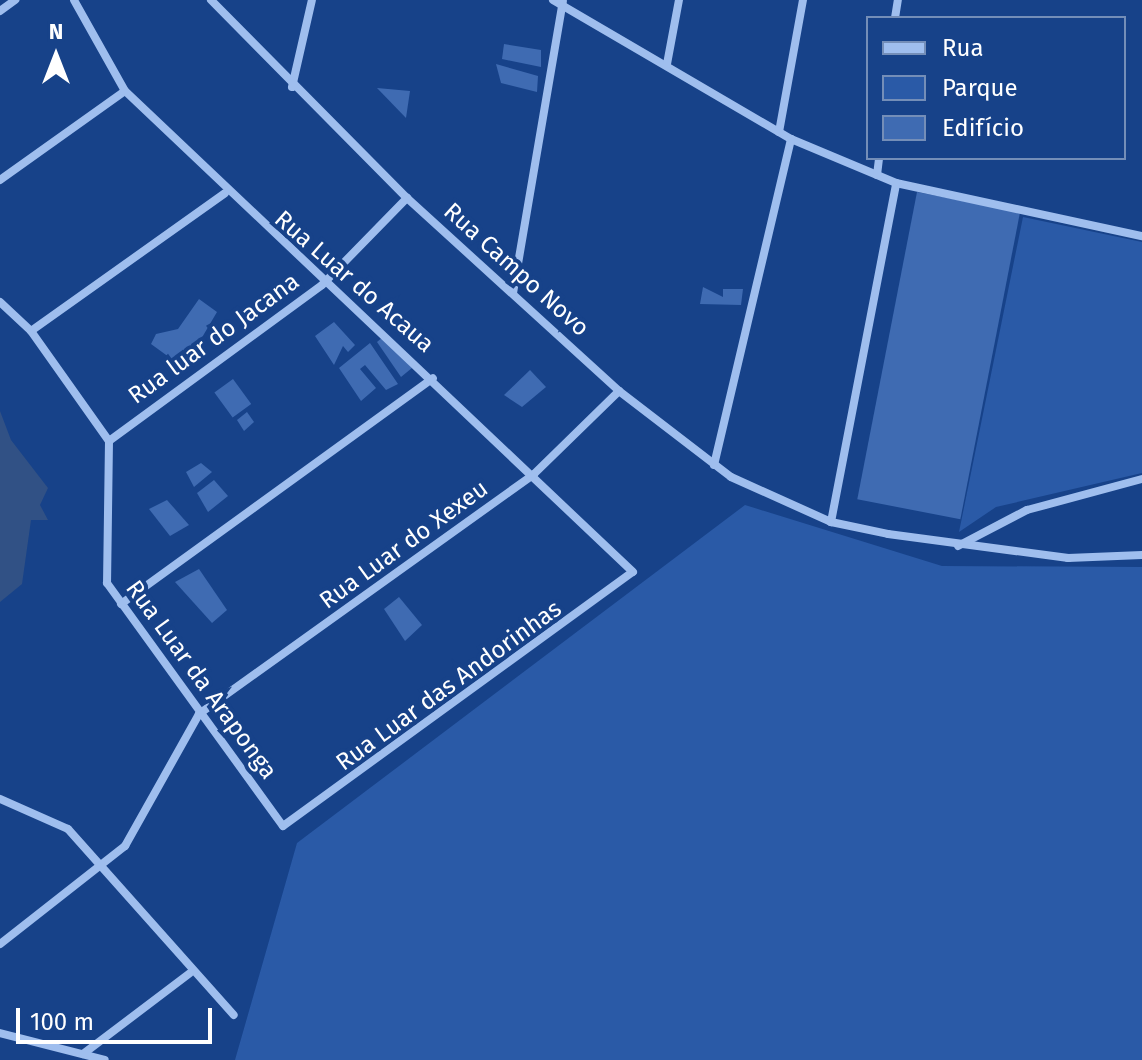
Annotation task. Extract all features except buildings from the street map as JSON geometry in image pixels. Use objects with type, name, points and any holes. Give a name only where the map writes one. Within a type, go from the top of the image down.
[{"type":"street","points":[[0,11],[15,0]]},
{"type":"street","name":"Rua Luar do Acaua","points":[[74,0],[125,91],[225,193],[322,285],[433,378],[633,572]]},
{"type":"street","name":"Rua Campo Novo","points":[[211,0],[292,87],[407,198],[619,391],[714,465],[831,522],[957,547],[1068,558],[1142,555]]},
{"type":"street","points":[[292,87],[312,0]]},
{"type":"street","points":[[553,0],[791,139],[896,183],[1142,236]]},
{"type":"street","points":[[667,64],[679,0]]},
{"type":"street","points":[[779,132],[803,0]]},
{"type":"street","points":[[513,293],[562,3]]},
{"type":"street","points":[[0,180],[125,91]]},
{"type":"street","points":[[714,465],[791,139]]},
{"type":"street","points":[[877,175],[879,160]]},
{"type":"street","points":[[831,522],[896,183]]},
{"type":"street","points":[[31,331],[225,193]]},
{"type":"street","name":"Rua luar do Jacana","points":[[109,441],[322,285],[407,198]]},
{"type":"street","points":[[0,302],[31,331],[109,441]]},
{"type":"street","points":[[121,604],[433,378]]},
{"type":"street","name":"Rua Luar do Xexeu","points":[[199,714],[534,474],[619,391]]},
{"type":"street","name":"Rua Luar da Araponga","points":[[109,441],[102,567],[121,604],[283,826]]},
{"type":"street","points":[[957,547],[1027,510],[1142,479]]},
{"type":"street","name":"Rua Luar das Andorinhas","points":[[283,826],[633,572]]},
{"type":"street","points":[[0,944],[102,867],[144,823],[199,714]]},
{"type":"street","points":[[0,799],[68,829],[190,973],[234,1015]]},
{"type":"street","points":[[83,1054],[190,973]]},
{"type":"street","points":[[0,1033],[105,1060]]},
{"type":"green space","points":[[1023,217],[1142,242],[1142,473],[996,507],[959,532]]},
{"type":"green space","points":[[745,505],[942,566],[1142,567],[1142,1060],[235,1060],[297,843]]},
{"type":"shaded area","points":[[0,411],[11,440],[48,488],[40,505],[48,520],[31,520],[22,584],[0,602]]}]
